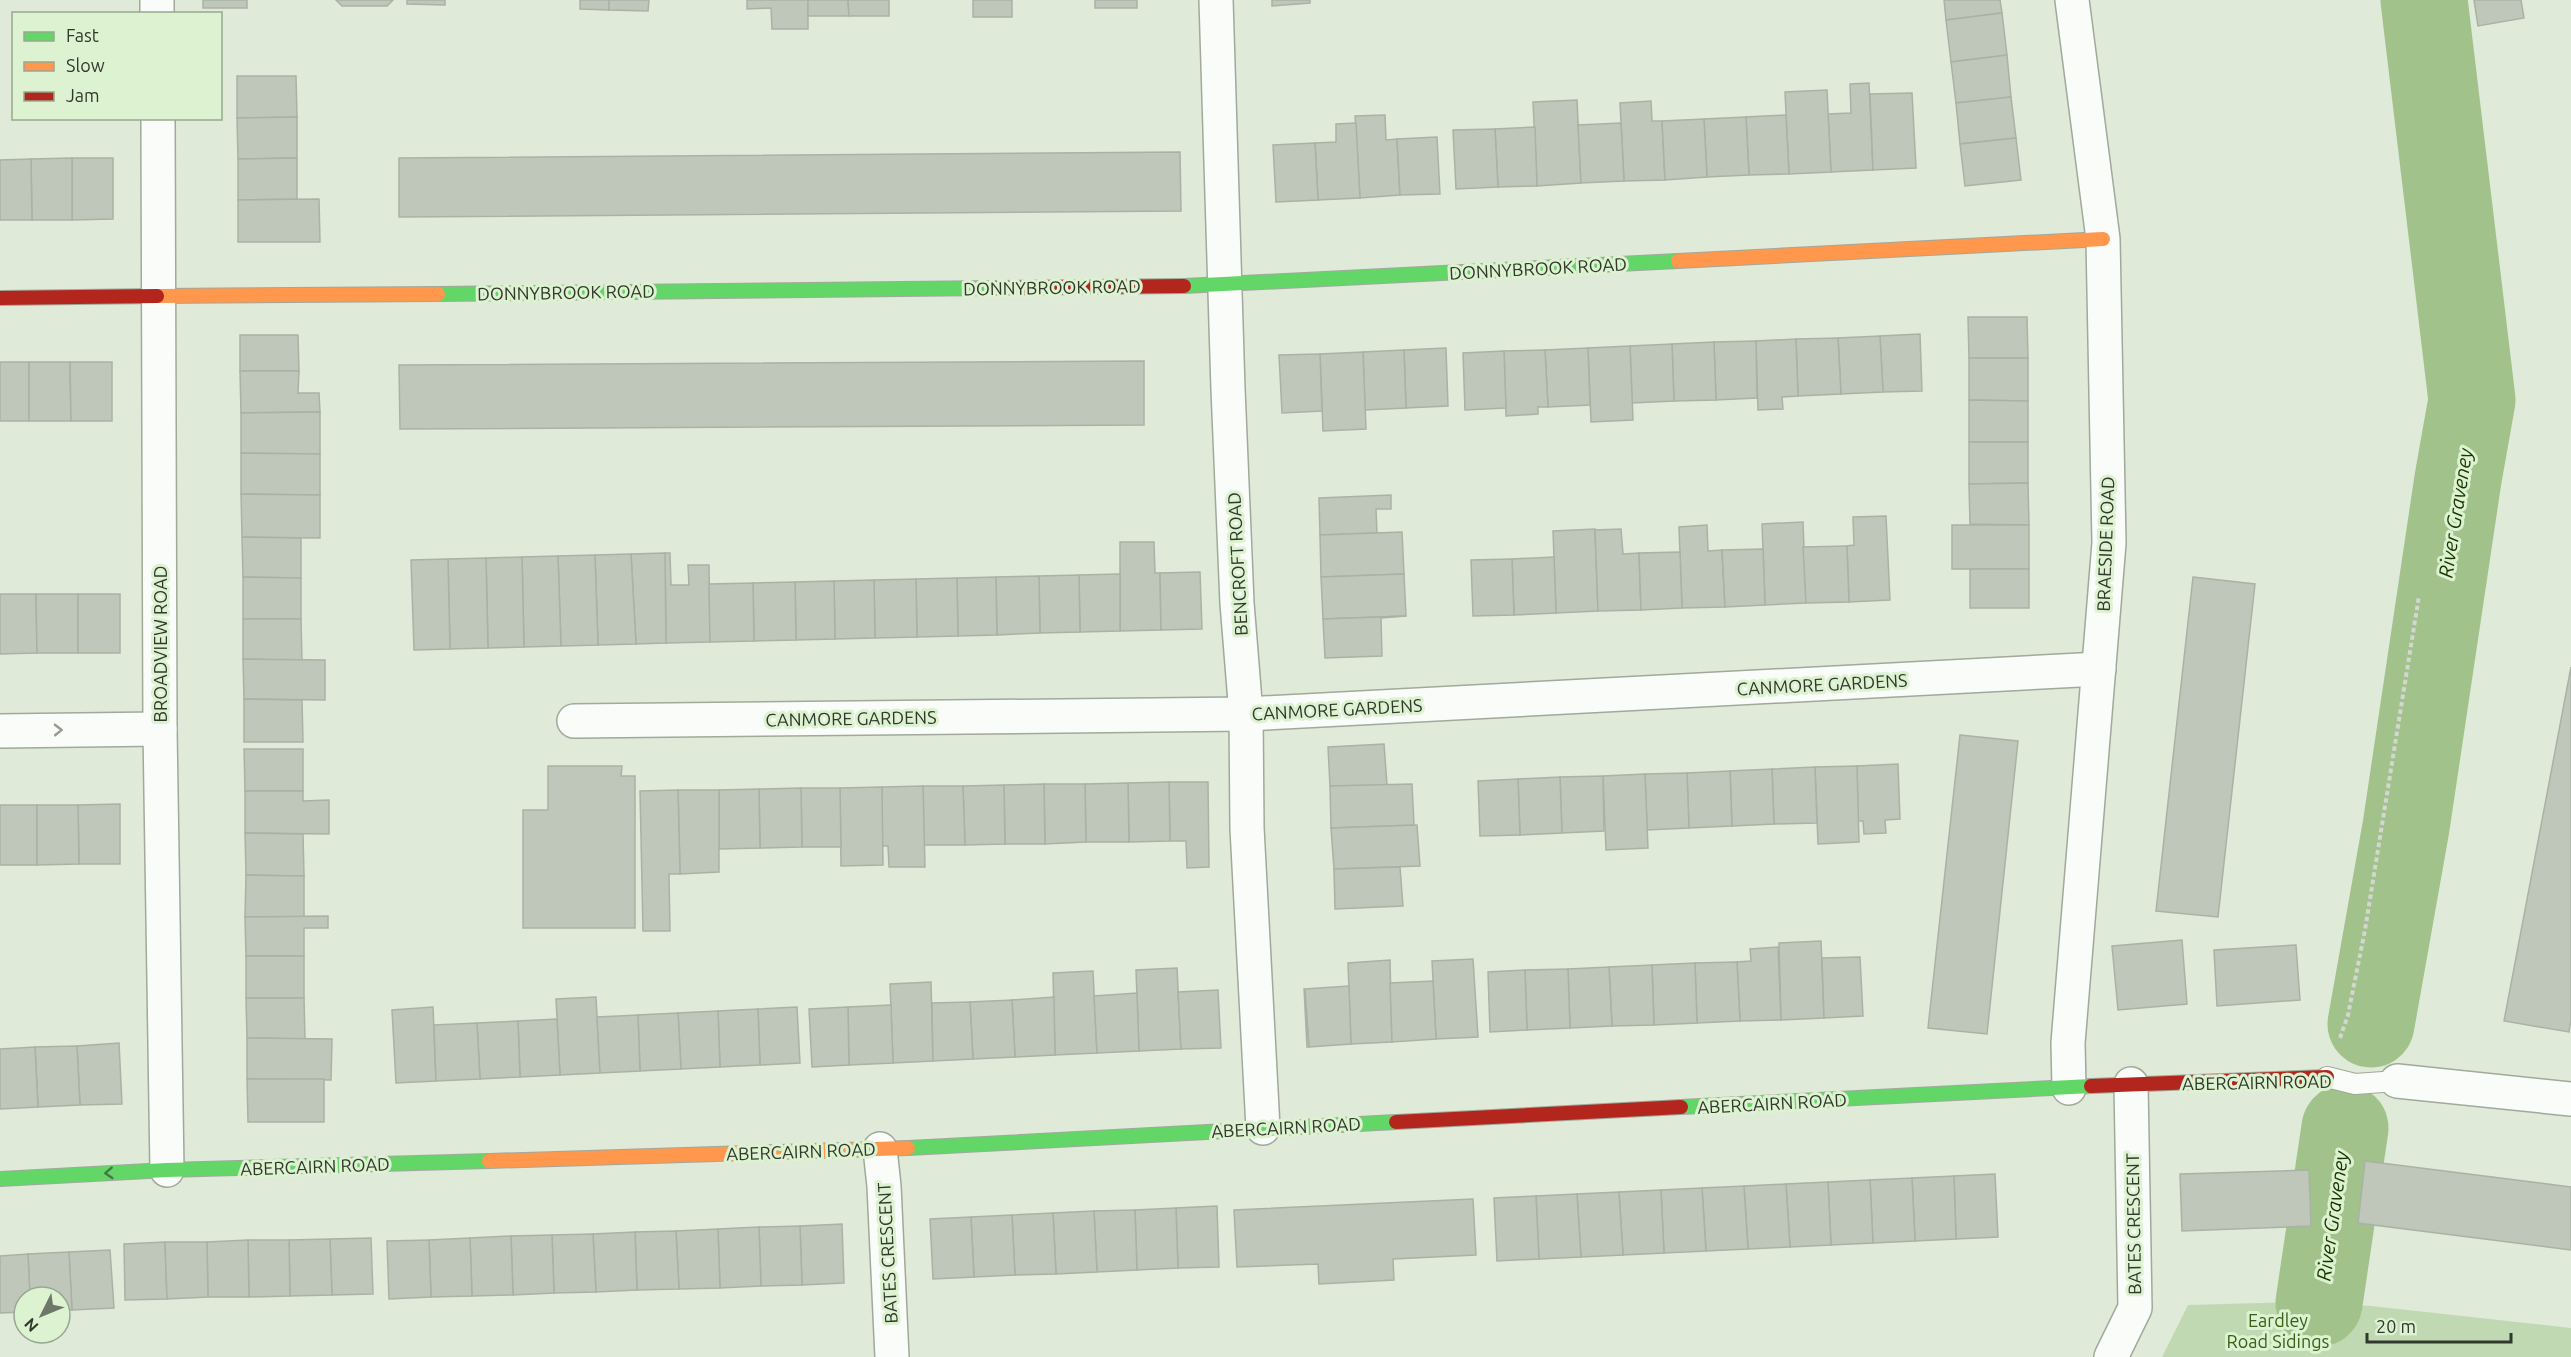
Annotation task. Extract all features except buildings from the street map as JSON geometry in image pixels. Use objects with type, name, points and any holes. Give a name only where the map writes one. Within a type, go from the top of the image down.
[{"type":"street","name":"BENCROFT ROAD","points":[[1216,0],[1238,603],[1246,714],[1247,828],[1263,1128]]},
{"type":"street","name":"BRAESIDE ROAD","points":[[2069,1088],[2068,1043],[2109,543],[2103,238],[2072,0]]},
{"type":"street","name":"BROADVIEW ROAD","points":[[158,120],[160,729],[167,1170]]},
{"type":"street","name":"DONNYBROOK ROAD","points":[[0,298],[1226,286],[2103,238]]},
{"type":"street","name":"CANMORE GARDENS","points":[[574,721],[1246,714],[2099,669]]},
{"type":"street","points":[[0,731],[160,729]]},
{"type":"street","name":"ABERCAIRN ROAD","points":[[0,1179],[167,1170],[880,1149],[2131,1084],[2327,1077]]},
{"type":"street","name":"ABERCAIRN ROAD","points":[[2397,1081],[2571,1099]]},
{"type":"street","name":"BATES CRESCENT","points":[[2110,1357],[2135,1308],[2131,1084]]},
{"type":"street","name":"BATES CRESCENT","points":[[880,1149],[884,1186],[892,1357]]},
{"type":"lane","name":"ABERCAIRN ROAD","points":[[2327,1077],[2355,1084],[2397,1081]]},
{"type":"path","points":[[2327,1077],[2348,1015],[2365,930],[2419,596]]},
{"type":"green space","name":"Eardley Road Sidings","points":[[2300,1302],[2371,1306],[2571,1328],[2571,1357],[2162,1357],[2188,1305]]},
{"type":"waterway","name":"River Graveney","points":[[2371,1024],[2406,827],[2472,400],[2424,0]]},
{"type":"waterway","name":"River Graveney","points":[[2319,1303],[2345,1128]]},
{"type":"traffic: fast","points":[[1184,286],[1678,261]]},
{"type":"traffic: fast","points":[[438,294],[995,288]]},
{"type":"traffic: fast","points":[[1681,1107],[2091,1086]]},
{"type":"traffic: fast","points":[[908,1148],[1396,1122]]},
{"type":"traffic: fast","points":[[0,1179],[167,1170],[489,1161]]},
{"type":"traffic: slow","points":[[1678,261],[2103,239]]},
{"type":"traffic: slow","points":[[157,296],[438,294]]},
{"type":"traffic: slow","points":[[489,1161],[908,1148]]},
{"type":"traffic: jam","points":[[995,288],[1184,286]]},
{"type":"traffic: jam","points":[[0,298],[157,296]]},
{"type":"traffic: jam","points":[[2091,1086],[2327,1077]]},
{"type":"traffic: jam","points":[[1396,1122],[1681,1107]]}]
